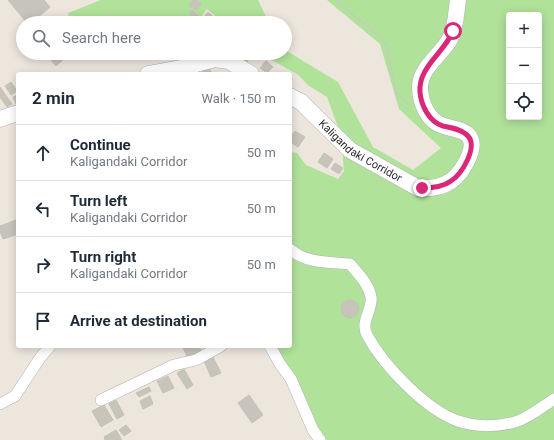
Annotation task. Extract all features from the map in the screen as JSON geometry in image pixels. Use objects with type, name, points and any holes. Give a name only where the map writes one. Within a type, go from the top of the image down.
[{"type":"main road","name":"Kaligandaki Corridor","points":[[292,97],[301,102],[350,150],[418,188],[439,186],[452,181],[463,167],[470,154],[472,148],[470,139],[465,133],[440,125],[432,119],[424,105],[420,88],[423,75],[452,35],[458,0]]},
{"type":"main road","points":[[159,72],[211,60]]},
{"type":"main road","points":[[225,60],[246,72]]},
{"type":"main road","points":[[0,119],[16,114]]},
{"type":"street","points":[[292,251],[310,260],[350,264],[367,285],[371,298],[364,328],[367,335],[390,368],[411,390],[436,409],[458,421],[481,425],[500,424],[516,422],[532,414],[554,399]]},
{"type":"street","points":[[0,404],[15,396],[48,348]]},
{"type":"street","points":[[100,400],[174,365],[196,360],[217,348]]},
{"type":"street","points":[[271,348],[280,364],[292,379],[313,430],[320,440]]},
{"type":"path","points":[[336,0],[380,37],[386,46],[396,93],[413,108]]},
{"type":"green space","points":[[101,0],[258,0],[266,16],[216,16],[207,9],[202,16],[69,16],[68,13]]},
{"type":"green space","points":[[327,0],[554,0],[554,440],[327,440],[316,428],[276,348],[292,348],[292,152],[297,153],[306,165],[338,179],[344,171],[341,135],[327,97],[309,86],[297,74],[272,60],[292,60],[292,54],[338,82],[373,147],[413,170],[441,148],[399,109],[380,44]]},
{"type":"building","points":[[8,0],[44,0],[50,7],[39,16],[21,16]]},
{"type":"building","points":[[192,0],[201,3],[197,10],[189,6]]},
{"type":"building","points":[[192,10],[198,16],[192,16],[189,13]]},
{"type":"building","points":[[208,12],[212,16],[204,16]]},
{"type":"building","points":[[51,60],[63,60],[56,66]]},
{"type":"building","points":[[182,60],[189,60],[184,63]]},
{"type":"building","points":[[266,61],[273,67],[268,72],[260,68]]},
{"type":"building","points":[[207,66],[212,72],[203,72],[202,70]]},
{"type":"building","points":[[11,82],[16,92],[11,95],[5,86]]},
{"type":"building","points":[[0,87],[12,104],[7,107],[0,97]]},
{"type":"building","points":[[16,96],[16,104],[13,97]]},
{"type":"building","points":[[295,131],[305,137],[298,147],[292,143],[292,135]]},
{"type":"building","points":[[324,153],[333,159],[327,168],[318,162]]},
{"type":"building","points":[[335,163],[343,168],[339,174],[331,169]]},
{"type":"building","points":[[16,220],[16,235],[3,239],[0,226]]},
{"type":"building","points":[[346,300],[354,300],[359,305],[357,316],[354,318],[346,318],[341,313],[341,305]]},
{"type":"building","points":[[183,348],[200,348],[202,352],[188,358]]},
{"type":"building","points":[[213,357],[221,373],[211,377],[204,361]]},
{"type":"building","points":[[184,369],[193,385],[187,389],[177,373]]},
{"type":"building","points":[[168,376],[174,388],[163,393],[157,381]]},
{"type":"building","points":[[149,387],[151,391],[139,397],[136,393]]},
{"type":"building","points":[[249,395],[263,415],[252,423],[238,403]]},
{"type":"building","points":[[150,396],[153,404],[143,409],[140,401]]},
{"type":"building","points":[[116,400],[124,415],[117,419],[109,404]]},
{"type":"building","points":[[104,405],[113,420],[101,427],[92,411]]},
{"type":"building","points":[[126,425],[131,431],[124,436],[119,430]]},
{"type":"building","points":[[116,430],[122,440],[105,440],[104,437]]},
{"type":"route","points":[[422,188],[439,186],[452,181],[463,167],[472,148],[470,139],[465,133],[440,125],[432,119],[426,110],[420,94],[421,78],[450,40],[453,31]]}]
